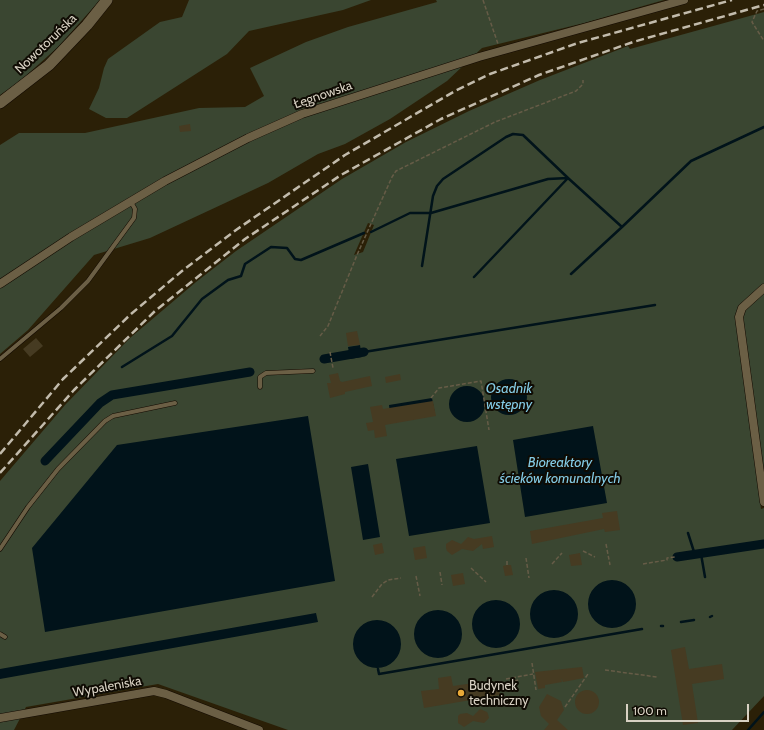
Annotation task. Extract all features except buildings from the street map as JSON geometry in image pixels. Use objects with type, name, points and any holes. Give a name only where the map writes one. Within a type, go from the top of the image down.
[{"type":"main road","name":"Nowotoruńska","points":[[0,103],[49,65],[87,25],[107,0]]},
{"type":"street","name":"Łęgnowska","points":[[0,284],[165,182],[248,138],[302,114],[501,51],[684,0]]},
{"type":"street","points":[[763,503],[739,317],[742,308],[764,288]]},
{"type":"street","name":"Wypaleniska","points":[[0,718],[154,691],[166,694],[260,730]]},
{"type":"lane","points":[[0,359],[61,308],[88,281],[134,218],[135,209],[131,202]]},
{"type":"lane","points":[[260,387],[260,377],[266,373],[313,371]]},
{"type":"lane","points":[[0,549],[28,507],[58,469],[104,421],[113,416],[175,403]]},
{"type":"lane","points":[[0,634],[5,637]]},
{"type":"path","points":[[483,0],[501,51]]},
{"type":"path","points":[[764,9],[757,11],[752,22],[764,41]]},
{"type":"path","points":[[320,336],[328,326],[357,255],[396,171],[495,122],[576,91],[583,84],[583,80]]},
{"type":"path","points":[[330,352],[333,368]]},
{"type":"path","points":[[431,398],[439,388],[481,381],[489,430]]},
{"type":"path","points":[[606,544],[610,565]]},
{"type":"path","points":[[584,551],[595,557]]},
{"type":"path","points":[[552,564],[562,554]]},
{"type":"path","points":[[643,564],[668,560],[667,558],[675,556]]},
{"type":"path","points":[[526,558],[529,578]]},
{"type":"path","points":[[471,568],[486,582]]},
{"type":"path","points":[[440,572],[442,585]]},
{"type":"path","points":[[416,576],[420,596]]},
{"type":"path","points":[[372,597],[382,584],[388,580],[401,578]]},
{"type":"path","points":[[532,663],[536,690]]},
{"type":"path","points":[[605,670],[657,677]]},
{"type":"path","points":[[506,678],[533,674]]},
{"type":"path","points":[[565,707],[588,674]]},
{"type":"path","points":[[509,683],[518,680]]},
{"type":"green space","points":[[0,0],[100,0],[58,47],[20,81],[0,95]]},
{"type":"green space","points":[[189,0],[371,0],[343,10],[249,31],[227,54],[127,118],[106,118],[89,109],[99,88],[108,59],[160,22],[182,17]]},
{"type":"green space","points":[[436,0],[664,0],[584,23],[482,48],[447,81],[390,119],[345,144],[318,154],[268,183],[150,238],[94,255],[28,330],[0,354],[0,145],[19,133],[85,133],[199,108],[245,107],[264,96],[250,68],[306,42],[348,27],[437,2]]},
{"type":"green space","points":[[764,12],[764,501],[760,502],[761,509],[764,508],[764,696],[732,730],[288,730],[158,684],[26,707],[14,730],[0,730],[0,481],[65,405],[130,338],[196,282],[236,251],[342,179],[406,142],[469,111],[540,80],[628,46],[630,49]],"holes":[[[368,223],[374,225],[363,252],[354,255]]]},
{"type":"water","points":[[360,345],[362,357],[350,359],[348,347]]},
{"type":"water","name":"Osadnik wstępny","points":[[512,379],[522,384],[526,390],[526,404],[522,410],[516,414],[506,415],[496,410],[492,404],[491,394],[496,384],[502,380]]},
{"type":"water","name":"Osadnik wstępny","points":[[470,386],[480,391],[484,397],[484,411],[480,417],[474,421],[464,422],[454,417],[450,411],[449,401],[454,391],[460,387]]},
{"type":"water","points":[[432,398],[435,414],[391,421],[389,405]]},
{"type":"water","points":[[308,416],[335,581],[45,632],[32,548],[117,445]]},
{"type":"water","name":"Bioreaktory ścieków komunalnych","points":[[593,426],[607,503],[525,517],[513,440]]},
{"type":"water","name":"Bioreaktory ścieków komunalnych","points":[[477,446],[490,523],[409,536],[396,459]]},
{"type":"water","points":[[368,464],[380,537],[363,540],[351,467]]},
{"type":"water","points":[[607,580],[617,580],[626,584],[632,590],[635,595],[635,613],[626,624],[617,628],[607,628],[598,624],[592,618],[588,609],[588,599],[592,590],[598,584]]},
{"type":"water","points":[[549,590],[559,590],[568,594],[574,600],[577,605],[577,623],[568,634],[559,638],[549,638],[540,634],[534,628],[530,619],[530,609],[534,600],[540,594]]},
{"type":"water","points":[[491,600],[501,600],[510,604],[516,610],[519,615],[519,633],[510,644],[501,648],[491,648],[482,644],[476,638],[472,629],[472,619],[476,610],[482,604]]},
{"type":"water","points":[[433,610],[443,610],[452,614],[458,620],[461,625],[461,643],[452,654],[443,658],[433,658],[424,654],[418,648],[414,639],[414,629],[418,620],[424,614]]},
{"type":"water","points":[[316,613],[318,622],[0,679],[0,669]]},
{"type":"water","points":[[372,620],[382,620],[391,624],[397,630],[400,635],[400,653],[391,664],[382,668],[372,668],[363,664],[357,658],[353,649],[353,639],[357,630],[363,624]]},
{"type":"waterway","points":[[371,232],[410,213],[431,213],[548,179],[568,178],[622,227],[691,161],[764,127]]},
{"type":"waterway","points":[[422,266],[433,196],[437,186],[443,179],[506,137],[513,134],[523,135],[568,178],[474,277]]},
{"type":"waterway","points":[[571,274],[622,227]]},
{"type":"waterway","points":[[122,367],[172,336],[202,299],[228,280],[241,276],[245,264],[271,247],[287,248],[295,259],[301,260],[364,233]]},
{"type":"waterway","points":[[364,352],[655,305]]},
{"type":"waterway","points":[[324,359],[364,352]]},
{"type":"waterway","points":[[45,461],[100,403],[112,395],[250,372]]},
{"type":"waterway","points":[[688,533],[695,555]]},
{"type":"waterway","points":[[677,557],[764,544]]},
{"type":"waterway","points":[[701,554],[705,577]]},
{"type":"waterway","points":[[681,622],[694,620]]},
{"type":"waterway","points":[[378,669],[379,674],[642,629]]},
{"type":"waterway","points":[[748,730],[764,712]]},
{"type":"railway","points":[[0,454],[63,379],[131,314],[182,271],[236,230],[345,155],[455,91],[490,74],[578,43],[732,0]]},
{"type":"railway","points":[[0,473],[74,390],[155,311],[245,239],[341,175],[441,119],[539,75],[633,42],[764,5]]},
{"type":"place","name":"Budynek techniczny","points":[[461,693]]}]
